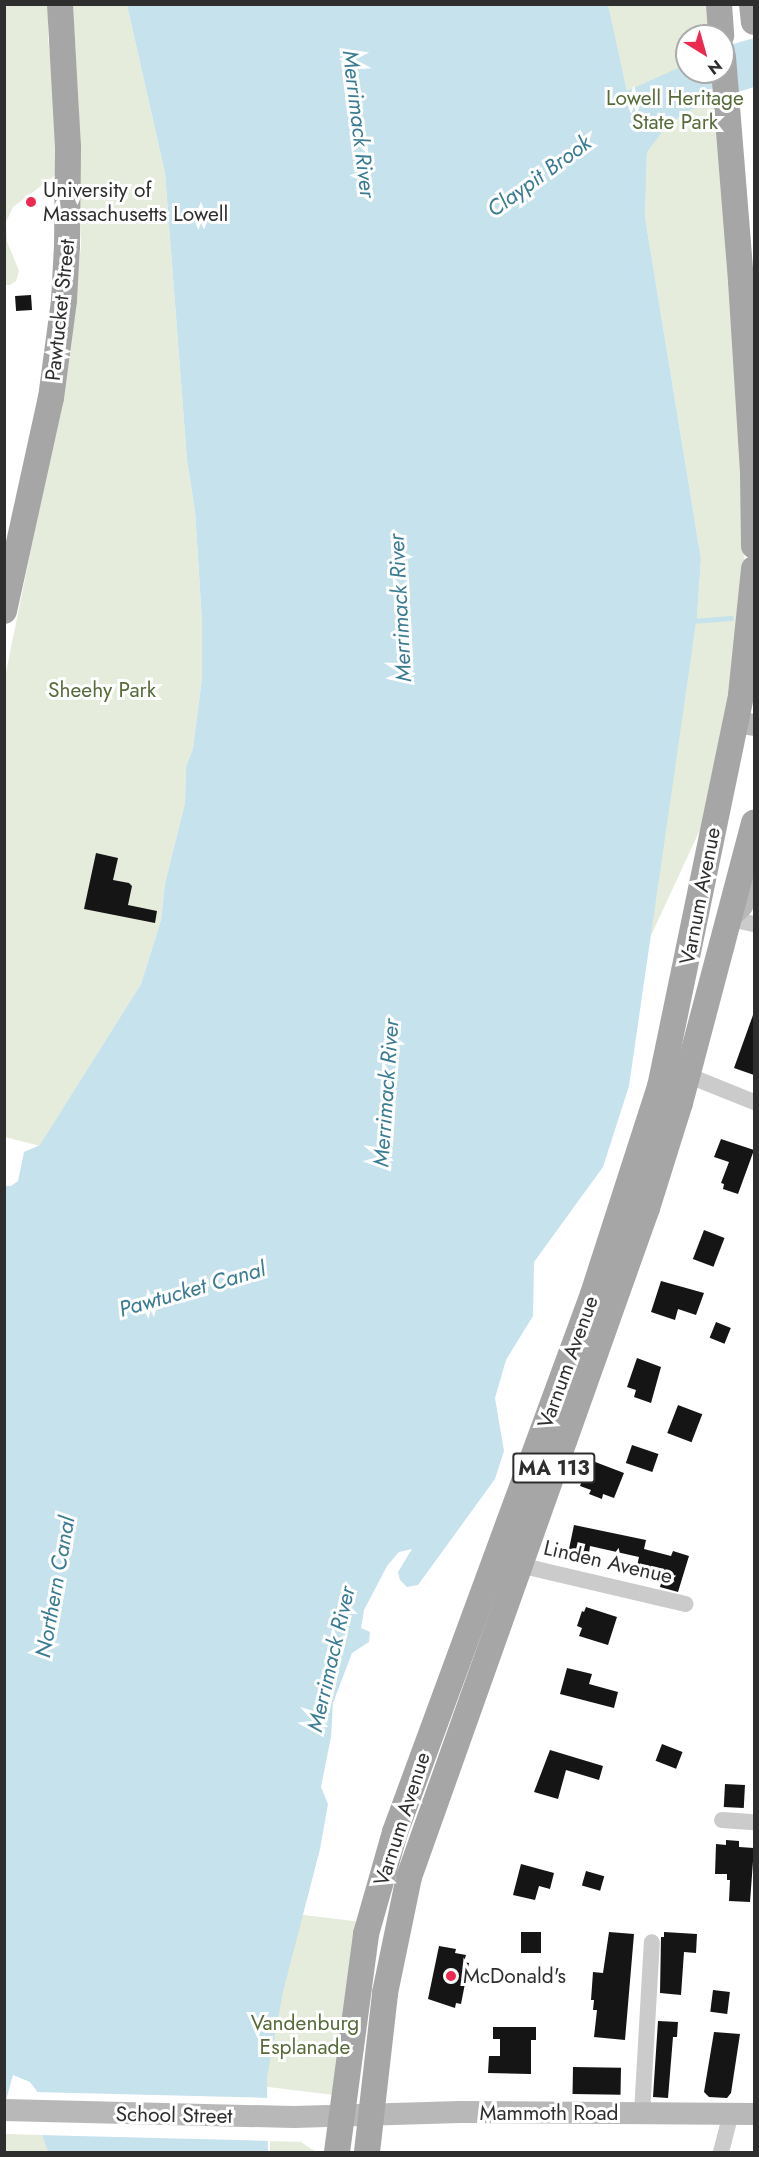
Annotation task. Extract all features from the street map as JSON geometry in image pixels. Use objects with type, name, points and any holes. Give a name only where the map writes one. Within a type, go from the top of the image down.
[{"type":"main road","name":"Pawtucket Street","points":[[4,611],[51,398],[64,300],[68,147],[60,4]]},
{"type":"main road","points":[[719,4],[720,24]]},
{"type":"main road","points":[[752,4],[754,22]]},
{"type":"main road","points":[[725,84],[753,461],[754,546]]},
{"type":"main road","name":"MA 113","points":[[745,724],[741,695],[754,569]]},
{"type":"main road","name":"Varnum Avenue","points":[[343,2116],[356,1996],[372,1910],[409,1792],[593,1294],[651,1117],[745,724]]},
{"type":"main road","name":"Varnum Avenue","points":[[372,2116],[385,1993],[409,1877],[627,1268],[667,1149],[687,1075],[742,921],[754,823]]},
{"type":"main road","name":"Varnum Avenue","points":[[742,921],[742,906],[754,875]]},
{"type":"main road","name":"School Street","points":[[4,2110],[294,2117],[343,2116]]},
{"type":"main road","name":"Mammoth Road","points":[[343,2116],[460,2112],[754,2114]]},
{"type":"main road","name":"MA 113","points":[[337,2152],[343,2116]]},
{"type":"main road","name":"MA 113","points":[[367,2152],[372,2116]]},
{"type":"street","points":[[687,1075],[754,1102]]},
{"type":"street","name":"Linden Avenue","points":[[519,1565],[686,1604]]},
{"type":"street","points":[[722,1820],[754,1822]]},
{"type":"street","points":[[642,2113],[652,1942]]},
{"type":"street","points":[[721,2152],[731,2114]]},
{"type":"green space","points":[[4,5],[48,5],[48,38],[55,95],[57,174],[13,207],[6,222],[7,241],[19,271],[16,281],[10,285],[4,285]]},
{"type":"green space","name":"Sheehy Park","points":[[73,5],[127,5],[165,173],[187,460],[195,511],[202,621],[202,678],[193,748],[186,767],[185,803],[165,883],[161,920],[141,984],[40,1146],[5,1137],[5,677],[69,363],[81,246],[79,112]]},
{"type":"green space","name":"Lowell Heritage State Park","points":[[607,5],[707,5],[708,24],[675,24],[675,84],[713,84],[741,421],[745,583],[724,725],[705,819],[649,940],[697,617],[701,559],[645,217],[647,152],[627,91]]},
{"type":"green space","name":"Vandenburg Esplanade","points":[[271,1911],[357,1922],[336,2095],[250,2085]]},
{"type":"green space","points":[[6,2134],[42,2135],[48,2152],[5,2152]]},
{"type":"green space","points":[[270,2141],[301,2142],[316,2152],[270,2152]]},
{"type":"water","points":[[127,5],[608,5],[627,91],[675,69],[675,84],[735,84],[735,44],[754,38],[754,87],[701,104],[669,123],[647,152],[645,217],[701,559],[697,617],[629,1086],[603,1167],[534,1262],[533,1316],[506,1360],[495,1398],[504,1451],[495,1479],[418,1585],[407,1587],[400,1580],[398,1572],[412,1549],[399,1552],[387,1566],[364,1610],[361,1628],[370,1632],[369,1642],[352,1653],[333,1703],[331,1737],[321,1787],[328,1804],[320,1849],[283,1992],[267,2077],[268,2152],[48,2152],[42,2135],[39,2094],[30,2082],[13,2075],[5,2104],[5,1186],[11,1186],[18,1181],[24,1152],[40,1145],[141,984],[161,920],[165,883],[185,803],[186,767],[193,748],[202,678],[202,621],[195,511],[187,460],[165,173]]},
{"type":"pier","points":[[34,2092],[271,2098],[271,2141],[38,2135]]},
{"type":"building","points":[[31,295],[32,310],[16,311],[15,296]]},
{"type":"building","points":[[96,853],[118,858],[113,880],[129,883],[132,886],[128,905],[157,911],[155,923],[84,909]]},
{"type":"building","points":[[754,1016],[754,1075],[734,1068]]},
{"type":"building","points":[[721,1139],[754,1150],[738,1194],[723,1189],[724,1184],[721,1183],[729,1162],[714,1157]]},
{"type":"building","points":[[704,1230],[725,1238],[713,1267],[693,1259]]},
{"type":"building","points":[[661,1281],[704,1293],[696,1315],[678,1309],[675,1320],[651,1312]]},
{"type":"building","points":[[716,1322],[731,1328],[724,1344],[710,1338]]},
{"type":"building","points":[[637,1358],[661,1367],[651,1403],[634,1397],[636,1390],[627,1387]]},
{"type":"building","points":[[678,1405],[702,1414],[692,1442],[667,1433]]},
{"type":"building","points":[[632,1445],[658,1454],[652,1472],[626,1463]]},
{"type":"building","points":[[590,1460],[624,1473],[614,1498],[603,1494],[602,1499],[589,1494],[591,1490],[580,1486]]},
{"type":"building","points":[[574,1525],[646,1540],[644,1549],[671,1556],[673,1551],[689,1556],[678,1592],[660,1587],[664,1573],[637,1566],[639,1557],[590,1546],[589,1553],[569,1549]]},
{"type":"building","points":[[586,1607],[617,1617],[608,1645],[579,1636],[582,1628],[577,1626],[582,1611],[584,1612]]},
{"type":"building","points":[[567,1668],[592,1674],[589,1684],[618,1692],[614,1708],[560,1694]]},
{"type":"building","points":[[662,1744],[683,1752],[676,1769],[656,1761]]},
{"type":"building","points":[[550,1750],[603,1766],[599,1780],[566,1770],[558,1799],[534,1792]]},
{"type":"building","points":[[725,1784],[745,1785],[744,1808],[724,1807]]},
{"type":"building","points":[[726,1840],[739,1841],[739,1847],[754,1848],[750,1902],[729,1901],[730,1880],[727,1880],[727,1874],[715,1874],[716,1844],[726,1845]]},
{"type":"building","points":[[521,1864],[554,1873],[550,1889],[539,1886],[535,1900],[513,1895]]},
{"type":"building","points":[[586,1871],[604,1876],[600,1891],[582,1885]]},
{"type":"building","points":[[521,1932],[541,1932],[541,1953],[521,1953]]},
{"type":"building","points":[[609,1932],[634,1934],[625,2040],[594,2037],[597,2010],[593,2010],[594,2000],[591,2000],[593,1972],[603,1973]]},
{"type":"building","points":[[664,1932],[697,1934],[696,1953],[684,1952],[681,1995],[660,1993],[661,1937],[664,1937]]},
{"type":"building","points":[[439,1946],[456,1949],[455,1953],[466,1955],[464,1962],[469,1963],[461,2004],[456,2003],[455,2008],[428,1999]]},
{"type":"building","points":[[713,1990],[730,1992],[727,2014],[710,2012]]},
{"type":"building","points":[[658,2021],[678,2022],[677,2037],[673,2037],[668,2098],[653,2097]]},
{"type":"building","points":[[493,2027],[536,2027],[536,2040],[531,2040],[531,2074],[488,2073],[489,2056],[500,2056],[500,2039],[493,2039]]},
{"type":"building","points":[[714,2032],[740,2034],[731,2093],[727,2098],[709,2097],[704,2092]]},
{"type":"building","points":[[573,2067],[621,2068],[621,2095],[573,2094]]},
{"type":"waterway","points":[[691,621],[731,618]]},
{"type":"place","name":"University of Massachusetts Lowell","points":[[31,202]]},
{"type":"place","name":"McDonald's","points":[[451,1976]]},
{"type":"water label","name":"Merrimack River","points":[[359,124]]},
{"type":"water label","name":"Claypit Brook","points":[[539,176]]},
{"type":"water label","name":"Merrimack River","points":[[400,608]]},
{"type":"water label","name":"Merrimack River","points":[[386,1093]]},
{"type":"water label","name":"Pawtucket Canal","points":[[192,1289]]},
{"type":"water label","name":"Northern Canal","points":[[55,1587]]},
{"type":"water label","name":"Merrimack River","points":[[331,1659]]}]
